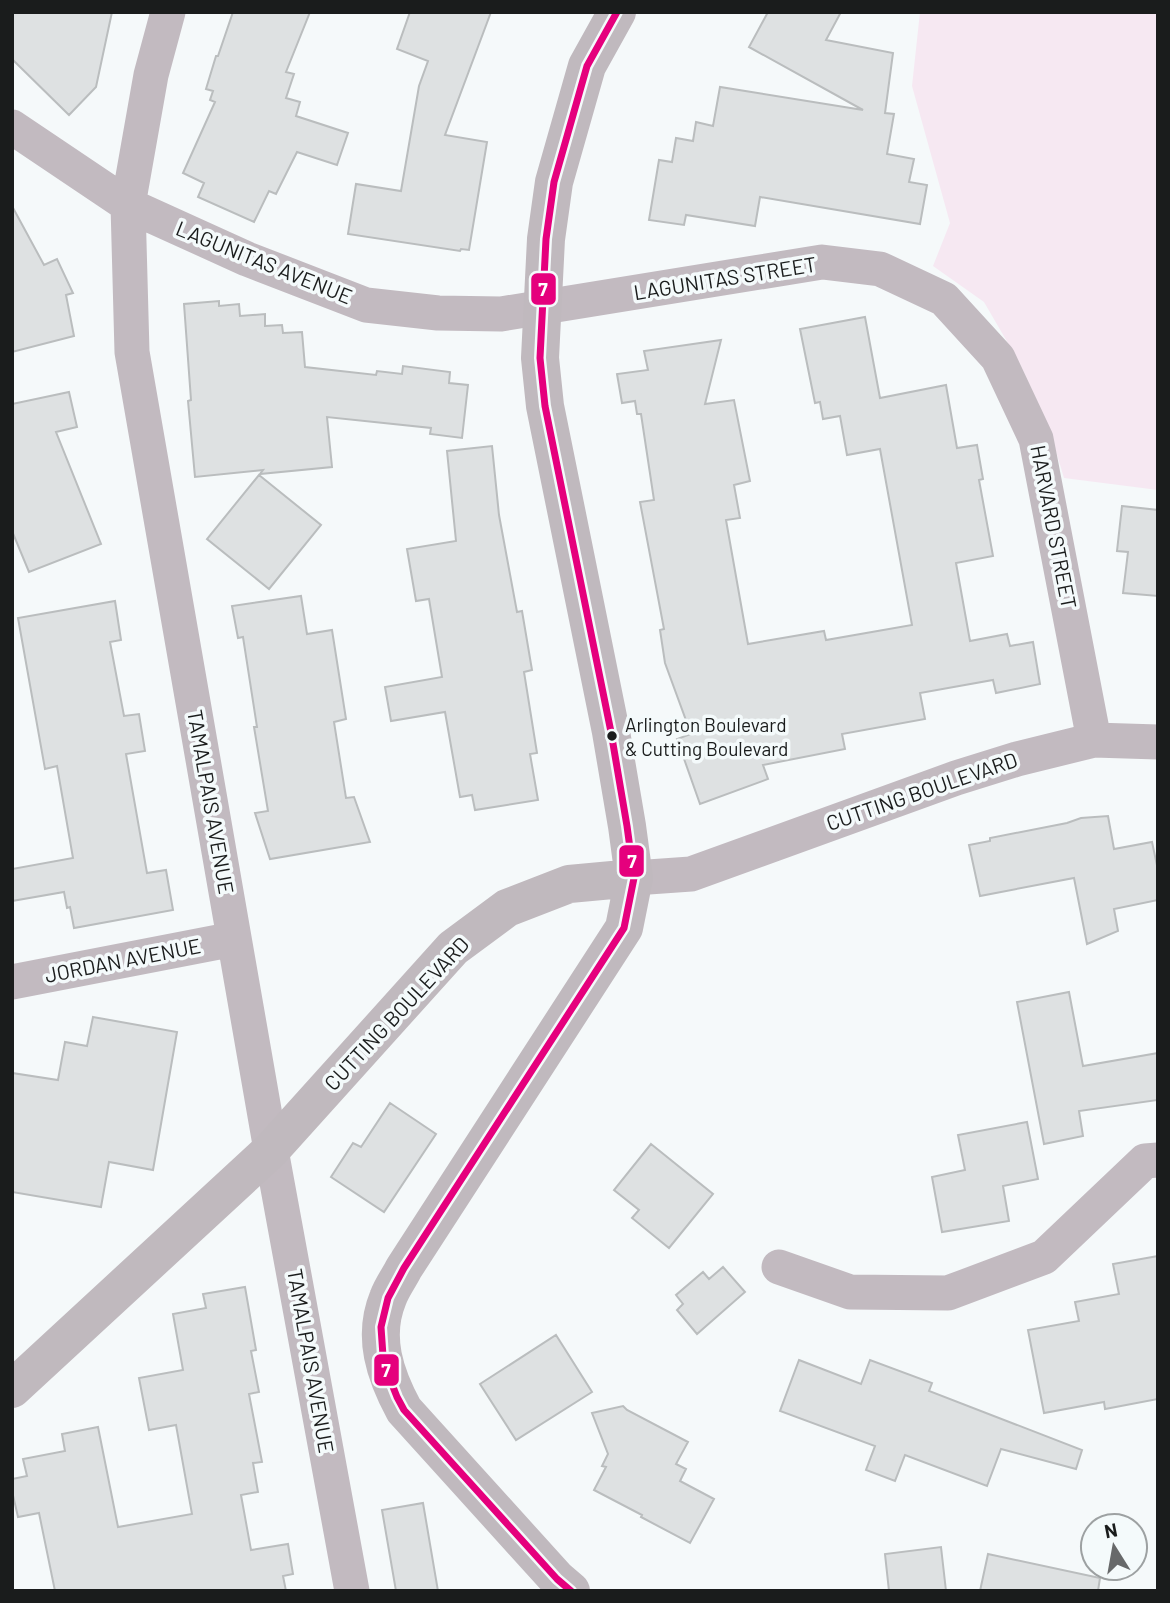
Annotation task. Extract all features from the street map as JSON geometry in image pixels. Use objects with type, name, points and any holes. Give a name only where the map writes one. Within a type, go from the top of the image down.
[{"type":"main road","points":[[570,1591],[404,1410],[391,1386],[382,1358],[380,1326],[388,1298],[404,1268],[624,928],[634,878],[611,732],[545,406],[540,358],[546,239],[554,182],[587,66],[617,12]]},
{"type":"main road","name":"CUTTING BOULEVARD","points":[[12,1389],[271,1150],[453,948],[507,908],[569,884],[634,878]]},
{"type":"street","name":"TAMALPAIS AVENUE","points":[[168,12],[151,75],[128,205],[132,352],[271,1150],[352,1591]]},
{"type":"street","name":"LAGUNITAS AVENUE","points":[[12,127],[128,205],[247,259],[366,304],[438,313],[501,314],[542,308]]},
{"type":"street","name":"LAGUNITAS STREET","points":[[542,308],[822,262],[880,269],[944,299]]},
{"type":"street","name":"HARVARD STREET","points":[[944,299],[998,358],[1036,439],[1094,740]]},
{"type":"street","name":"CUTTING BOULEVARD","points":[[634,878],[691,874],[956,778],[1017,759],[1094,740],[1158,742]]},
{"type":"street","name":"JORDAN AVENUE","points":[[12,982],[234,939]]},
{"type":"street","points":[[779,1267],[850,1292],[948,1293],[1044,1257],[1145,1161],[1158,1160]]},
{"type":"shaded area","points":[[920,12],[1158,12],[1158,490],[1064,478],[1048,425],[1020,364],[984,302],[933,266],[950,223],[912,86]]},
{"type":"building","points":[[12,12],[112,12],[96,87],[69,115],[12,59]]},
{"type":"building","points":[[233,12],[310,12],[286,72],[294,74],[286,98],[300,102],[296,116],[348,133],[337,165],[297,152],[276,194],[269,191],[254,222],[198,197],[204,183],[183,173],[215,102],[210,100],[213,91],[206,89]]},
{"type":"building","points":[[410,12],[491,12],[445,135],[487,142],[469,250],[460,251],[348,234],[356,184],[401,191],[419,86],[428,61],[397,49]]},
{"type":"building","points":[[768,12],[841,12],[826,40],[893,53],[885,113],[894,114],[887,154],[914,159],[909,182],[927,185],[920,224],[760,197],[755,226],[686,215],[684,225],[649,220],[659,160],[672,162],[676,138],[693,141],[696,122],[713,126],[720,87],[863,110],[749,47]]},
{"type":"building","points":[[12,206],[44,265],[57,259],[73,293],[66,295],[74,336],[12,352]]},
{"type":"building","points":[[219,301],[219,306],[239,304],[240,316],[265,314],[265,326],[282,325],[283,333],[302,332],[305,367],[376,375],[377,371],[402,374],[403,366],[450,372],[449,383],[468,385],[462,438],[430,434],[431,428],[327,417],[332,467],[195,477],[188,401],[191,400],[184,304]]},
{"type":"building","points":[[865,317],[880,398],[946,385],[957,448],[977,445],[983,479],[979,480],[993,556],[956,563],[970,641],[1007,634],[1010,646],[1033,642],[1040,684],[996,693],[993,680],[920,693],[925,719],[842,734],[845,749],[763,765],[768,779],[700,804],[677,739],[691,734],[665,663],[660,630],[664,629],[640,502],[654,500],[641,414],[637,414],[635,401],[622,403],[617,374],[648,370],[644,351],[721,340],[705,404],[734,400],[750,481],[734,485],[740,518],[726,520],[748,644],[824,631],[826,640],[912,625],[880,449],[847,455],[840,416],[823,419],[820,402],[815,403],[800,329]]},
{"type":"building","points":[[69,392],[77,427],[56,432],[101,544],[29,572],[12,531],[12,404]]},
{"type":"building","points":[[492,446],[499,515],[517,612],[522,611],[532,670],[524,672],[537,753],[530,754],[538,800],[475,810],[472,795],[460,797],[445,712],[391,721],[385,687],[442,677],[429,599],[416,601],[407,549],[456,541],[447,451]]},
{"type":"building","points":[[259,475],[321,525],[269,589],[207,539]]},
{"type":"building","points":[[1122,506],[1158,510],[1158,596],[1123,593],[1128,552],[1117,551]]},
{"type":"building","points":[[301,596],[307,634],[332,630],[346,719],[334,722],[346,798],[354,797],[370,842],[270,859],[255,813],[268,811],[243,637],[238,638],[232,606]]},
{"type":"building","points":[[115,601],[121,640],[110,642],[124,716],[139,714],[145,751],[126,754],[147,873],[166,870],[173,910],[74,928],[64,892],[12,901],[12,869],[73,858],[57,766],[45,769],[18,618]]},
{"type":"building","points":[[1108,816],[1114,849],[1152,842],[1158,870],[1158,900],[1114,909],[1118,931],[1087,944],[1074,878],[980,896],[969,845],[1081,818]]},
{"type":"building","points":[[1069,992],[1083,1066],[1158,1053],[1158,1100],[1079,1111],[1083,1136],[1044,1144],[1017,1002]]},
{"type":"building","points":[[93,1017],[177,1032],[153,1170],[109,1162],[101,1207],[12,1192],[12,1073],[58,1080],[65,1042],[87,1046]]},
{"type":"building","points":[[390,1103],[436,1134],[384,1212],[331,1177],[353,1143],[361,1147]]},
{"type":"building","points":[[1027,1122],[1038,1179],[1003,1186],[1009,1221],[942,1232],[932,1177],[965,1170],[958,1135]]},
{"type":"building","points":[[651,1144],[713,1194],[669,1248],[632,1218],[639,1210],[614,1190]]},
{"type":"building","points":[[1158,1256],[1158,1399],[1105,1409],[1104,1402],[1044,1413],[1028,1330],[1079,1321],[1075,1302],[1119,1294],[1113,1264]]},
{"type":"building","points":[[723,1267],[745,1292],[697,1334],[677,1310],[683,1304],[676,1295],[703,1272],[709,1279]]},
{"type":"building","points":[[245,1287],[256,1350],[251,1351],[259,1392],[249,1394],[262,1462],[253,1463],[258,1492],[241,1495],[251,1550],[288,1544],[293,1574],[283,1576],[286,1591],[55,1591],[39,1513],[18,1517],[12,1479],[27,1476],[23,1459],[65,1451],[62,1434],[98,1427],[118,1527],[192,1514],[176,1425],[149,1430],[139,1378],[183,1370],[173,1314],[206,1308],[203,1294]]},
{"type":"building","points":[[556,1335],[592,1392],[516,1440],[480,1384]]},
{"type":"building","points":[[799,1360],[861,1384],[870,1360],[932,1383],[929,1391],[1082,1450],[1076,1469],[1001,1449],[987,1486],[905,1455],[895,1481],[866,1470],[875,1446],[780,1411]]},
{"type":"building","points":[[623,1406],[688,1442],[676,1464],[686,1469],[680,1481],[714,1499],[690,1543],[594,1490],[606,1467],[602,1466],[608,1454],[592,1413]]},
{"type":"building","points":[[423,1503],[438,1591],[396,1591],[382,1510]]},
{"type":"building","points":[[941,1547],[946,1591],[889,1591],[885,1554]]},
{"type":"building","points":[[988,1554],[1079,1574],[1079,1582],[1099,1582],[1098,1591],[980,1591]]},
{"type":"transit line","name":"7","points":[[571,1591],[557,1579],[404,1410],[386,1369],[381,1327],[388,1298],[404,1268],[624,928],[634,878],[611,732],[545,406],[540,358],[546,239],[554,182],[587,66],[617,12]]},
{"type":"place","name":"Arlington Boulevard & Cutting Boulevard","points":[[612,736]]}]
